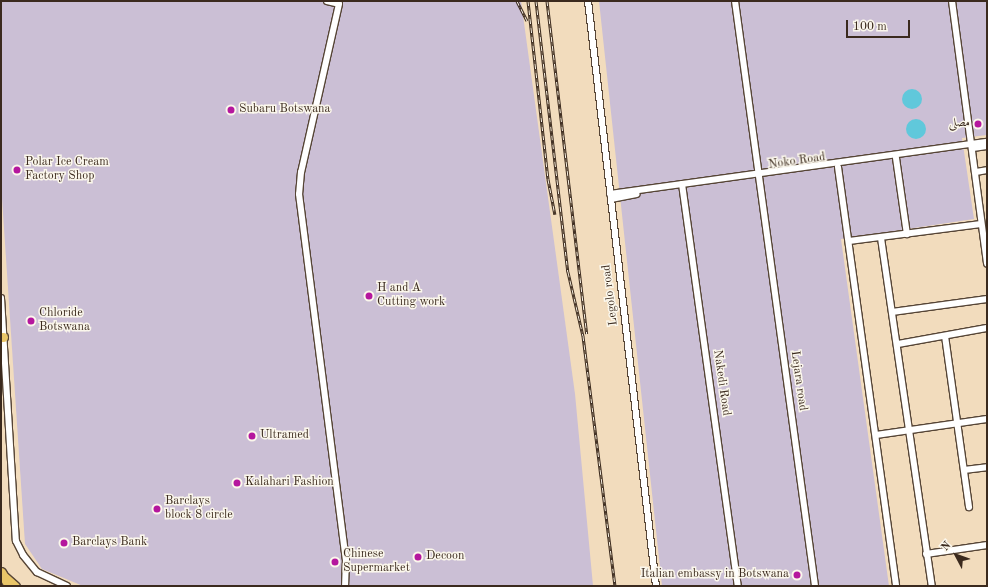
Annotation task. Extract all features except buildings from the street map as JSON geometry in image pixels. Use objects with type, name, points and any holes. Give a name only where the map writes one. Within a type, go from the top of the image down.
[{"type":"highway","points":[[2,573],[9,586]]},
{"type":"main road","points":[[2,573],[16,586]]},
{"type":"street","points":[[327,1],[340,4],[301,172],[299,194],[346,559],[345,586]]},
{"type":"street","name":"Legolo road","points":[[588,1],[656,586]]},
{"type":"street","name":"Lejara road","points":[[735,1],[815,586]]},
{"type":"street","points":[[952,1],[973,146],[981,224],[987,264]]},
{"type":"street","points":[[759,176],[973,146],[987,142]]},
{"type":"street","name":"Noko Road","points":[[610,197],[682,185],[838,167],[973,146],[987,146]]},
{"type":"street","points":[[896,158],[907,234]]},
{"type":"street","points":[[838,167],[896,586]]},
{"type":"street","points":[[976,172],[987,170]]},
{"type":"street","name":"Nakedi Road","points":[[682,185],[738,586]]},
{"type":"street","points":[[849,241],[981,224]]},
{"type":"street","points":[[881,238],[898,344],[908,431],[932,586]]},
{"type":"street","points":[[1,298],[2,337],[16,542],[23,555],[37,572],[67,586]]},
{"type":"street","points":[[892,312],[987,299]]},
{"type":"street","points":[[898,344],[987,328]]},
{"type":"street","points":[[945,336],[969,507]]},
{"type":"street","points":[[876,435],[987,419]]},
{"type":"street","points":[[964,470],[987,467]]},
{"type":"street","points":[[926,554],[987,545]]},
{"type":"shaded area","points":[[1,1],[521,1],[575,394],[593,586],[83,586],[42,569],[25,544],[1,183]]},
{"type":"shaded area","points":[[599,1],[987,1],[987,135],[962,138],[974,219],[841,239],[889,586],[662,586]]},
{"type":"water","points":[[912,89],[919,92],[922,99],[919,106],[912,109],[905,106],[902,99],[905,92]]},
{"type":"water","points":[[916,119],[923,122],[926,129],[923,136],[916,139],[909,136],[906,129],[909,122]]},
{"type":"railway","points":[[517,1],[527,21]]},
{"type":"railway","points":[[528,1],[548,179],[555,214]]},
{"type":"railway","points":[[536,1],[568,272],[583,336],[615,586]]},
{"type":"railway","points":[[547,1],[587,334]]},
{"type":"place","name":"Subaru Botswana","points":[[231,110]]},
{"type":"place","name":"مصلى","points":[[978,124]]},
{"type":"place","name":"Polar Ice Cream Factory Shop","points":[[17,170]]},
{"type":"place","name":"H and A Cutting work","points":[[369,296]]},
{"type":"place","name":"Chloride Botswana","points":[[31,321]]},
{"type":"place","name":"Ultramed","points":[[252,436]]},
{"type":"place","name":"Kalahari Fashion","points":[[237,483]]},
{"type":"place","name":"Barclays block 8 circle","points":[[157,509]]},
{"type":"place","name":"Barclays Bank","points":[[64,543]]},
{"type":"place","name":"Decoon","points":[[418,557]]},
{"type":"place","name":"Chinese Supermarket","points":[[335,562]]},
{"type":"place","name":"Italian embassy in Botswana","points":[[797,575]]}]
